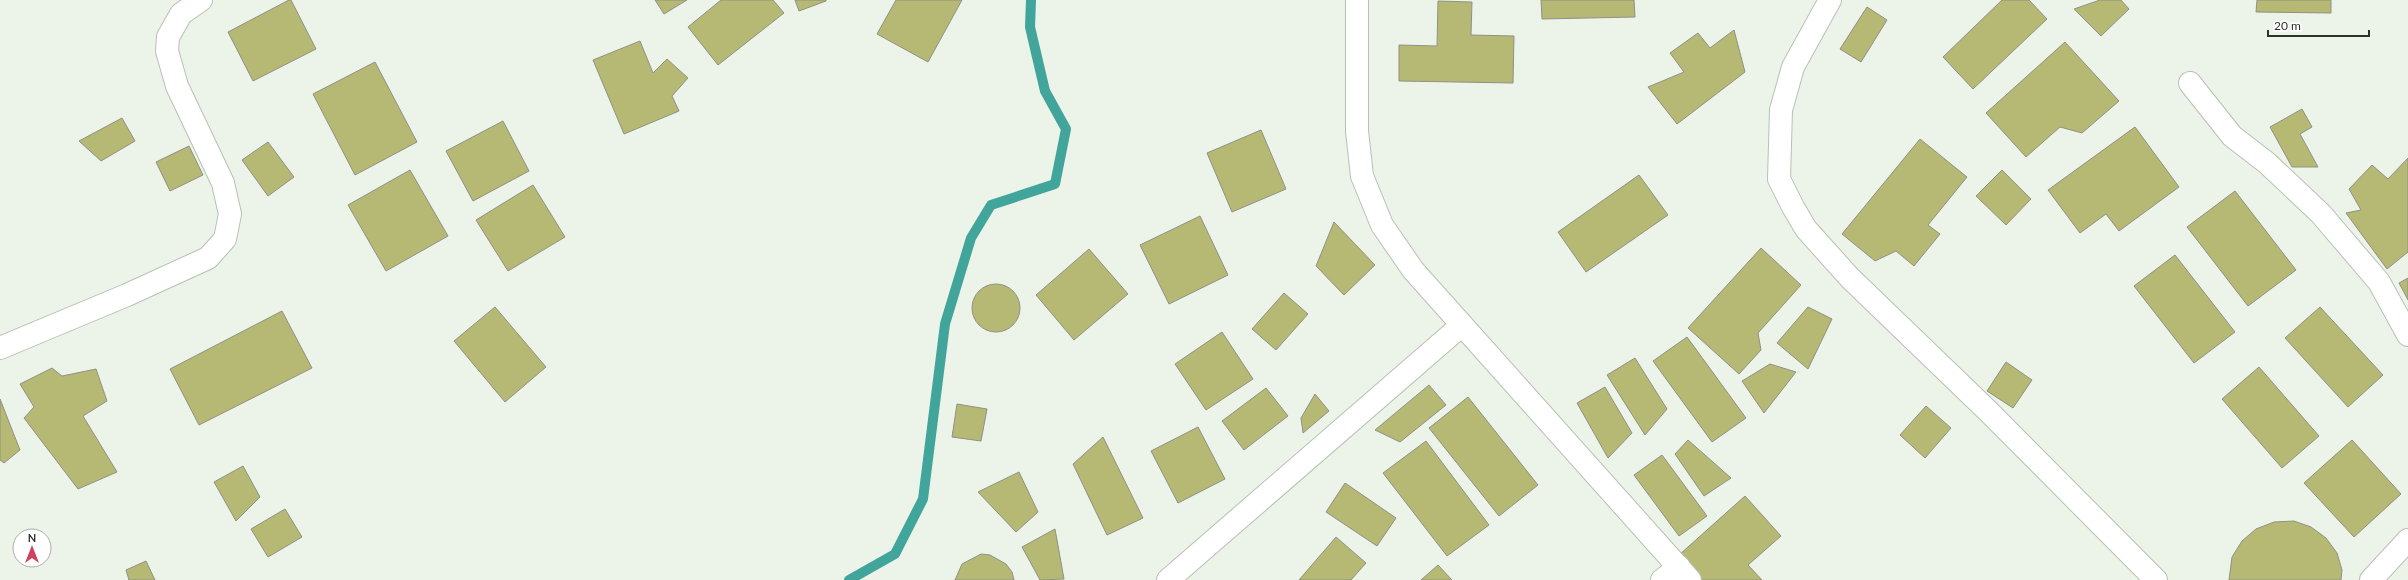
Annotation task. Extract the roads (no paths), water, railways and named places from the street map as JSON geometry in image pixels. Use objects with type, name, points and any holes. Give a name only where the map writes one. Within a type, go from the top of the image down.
[{"type":"street","points":[[0,348],[127,295],[208,258],[225,240],[230,214],[223,183],[177,86],[167,50],[168,37],[182,14],[201,0]]},
{"type":"street","points":[[1357,0],[1357,131],[1362,176],[1382,225],[1413,270],[1677,576]]},
{"type":"street","points":[[1830,0],[1792,67],[1781,110],[1779,179],[1792,206],[1806,229],[1850,278],[1988,411],[2156,580]]},
{"type":"street","points":[[2190,83],[2232,136],[2267,163],[2321,214],[2379,282],[2408,335]]},
{"type":"street","points":[[1168,580],[1462,325]]},
{"type":"street","points":[[2371,580],[2408,540]]},
{"type":"waterway","points":[[849,580],[895,554],[923,499],[945,324],[971,238],[991,205],[1055,184],[1066,129],[1045,91],[1030,27],[1031,0]]}]
